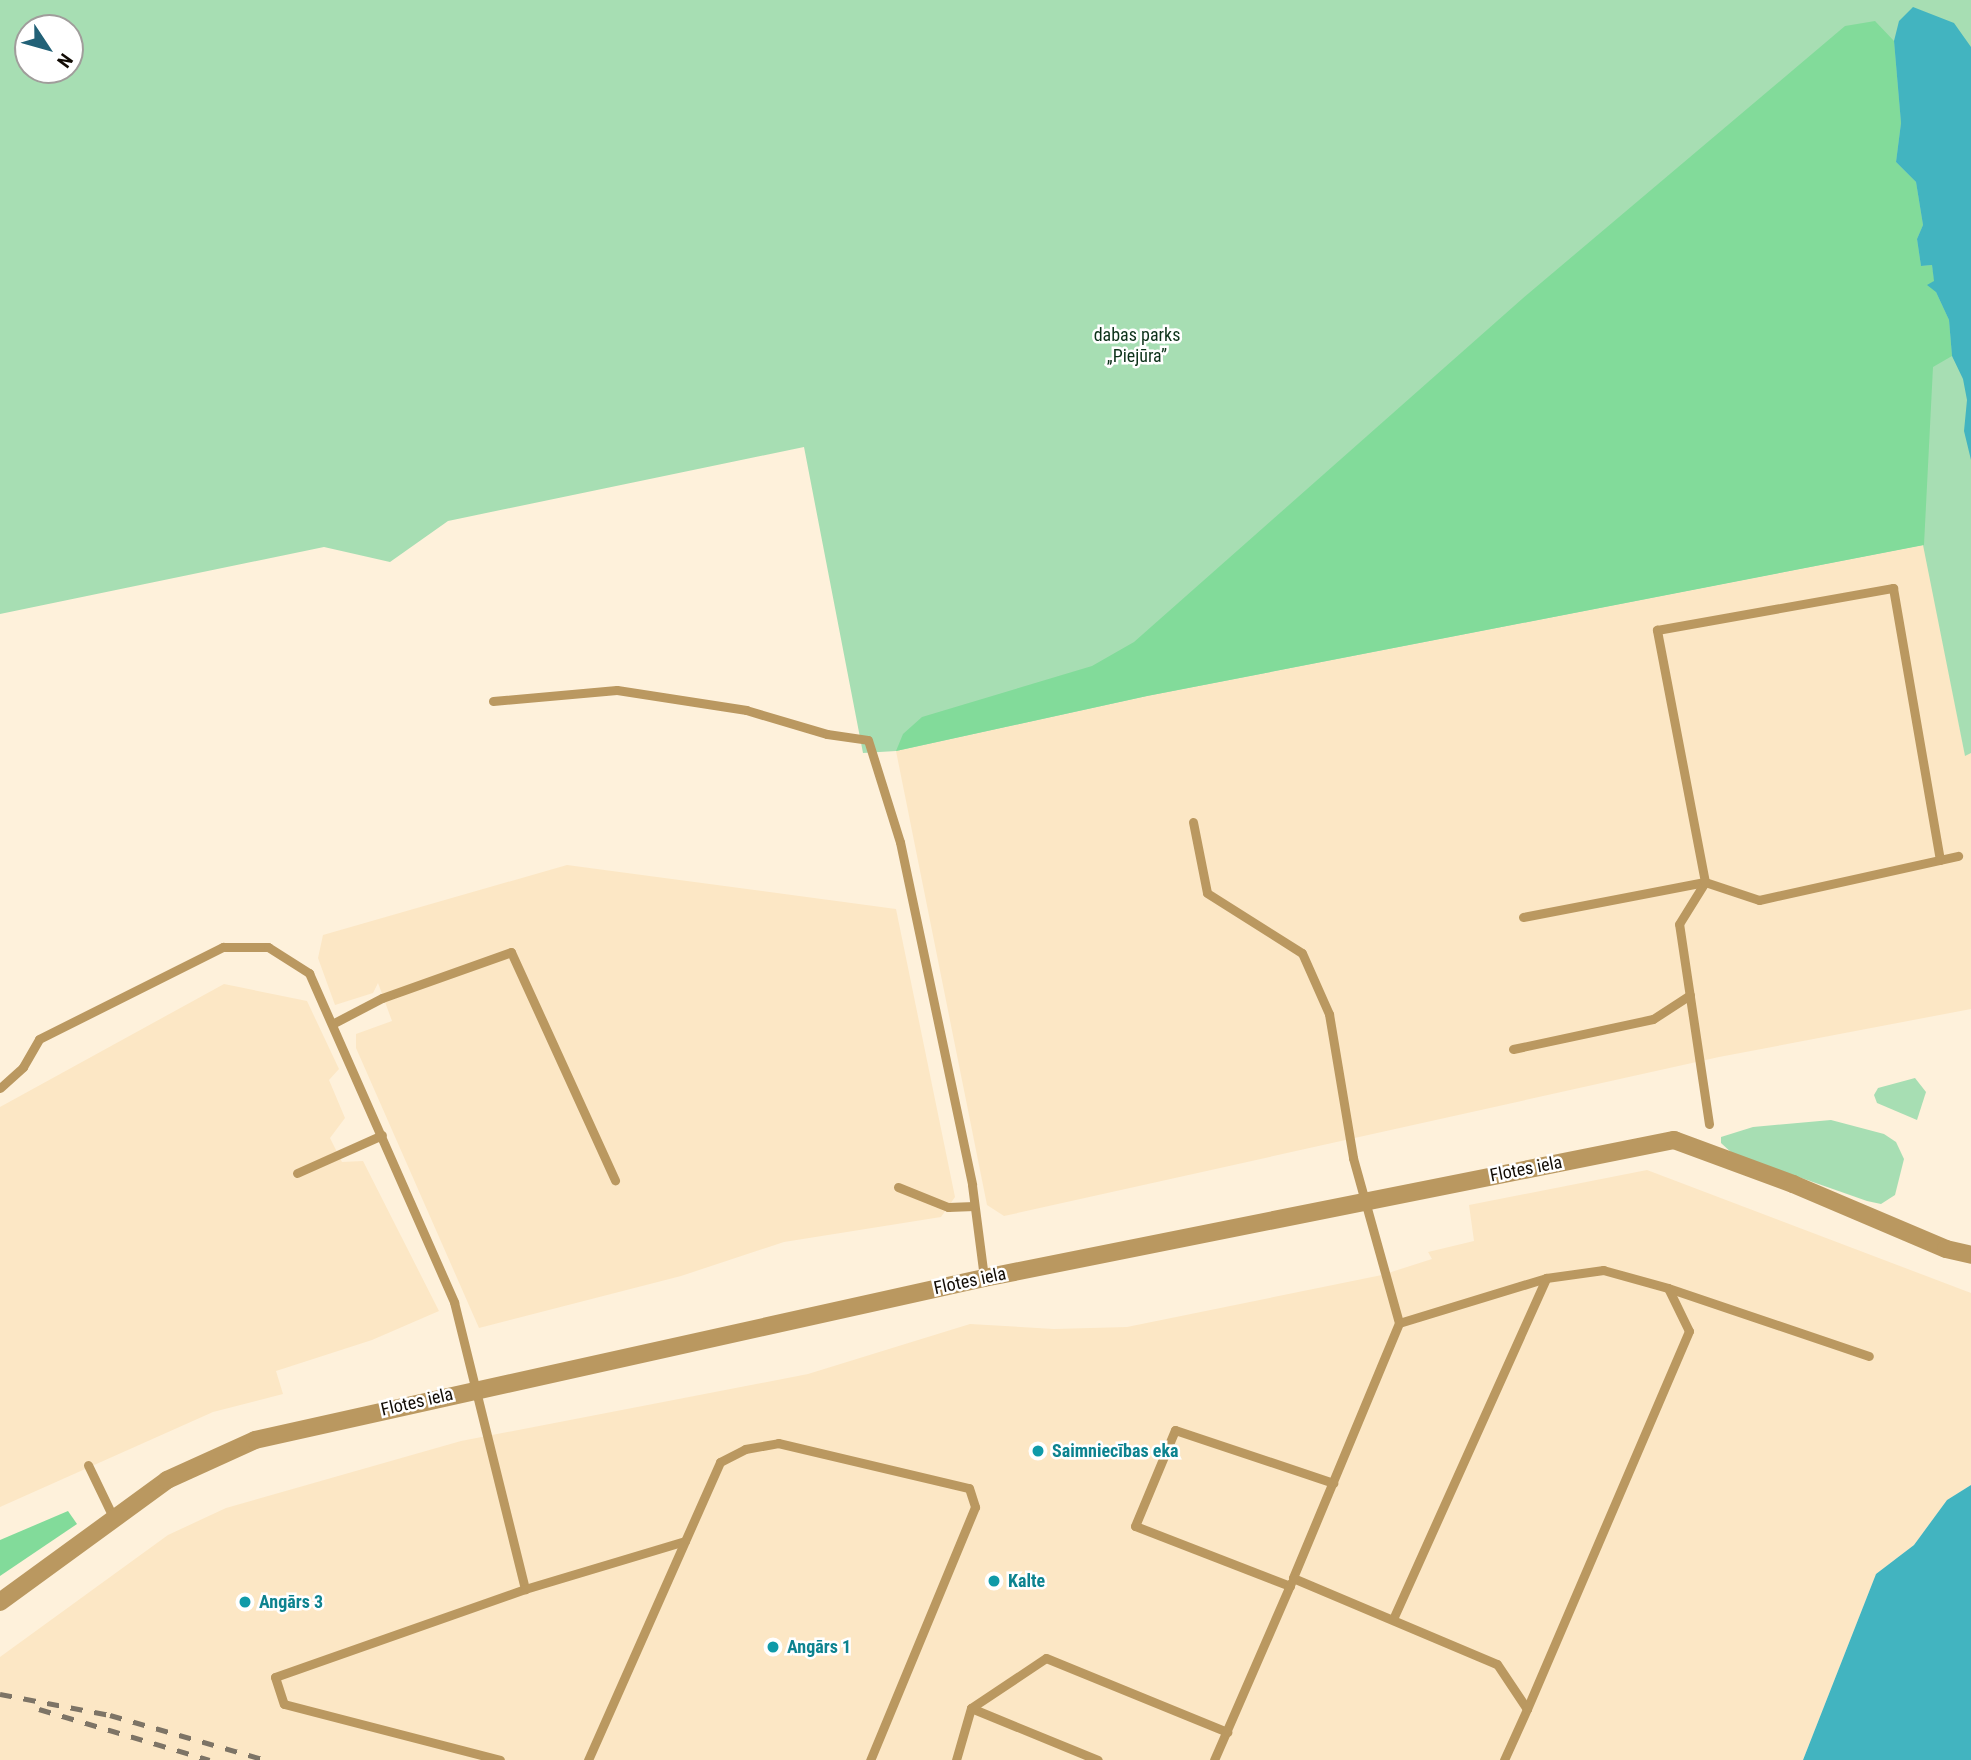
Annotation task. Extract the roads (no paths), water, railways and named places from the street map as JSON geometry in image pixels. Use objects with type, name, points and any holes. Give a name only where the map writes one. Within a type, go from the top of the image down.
[{"type":"street","name":"Flotes iela","points":[[0,1602],[167,1480],[255,1440],[984,1278],[1674,1140],[1793,1184],[1946,1250],[1971,1255]]},
{"type":"lane","points":[[1709,1124],[1679,923],[1705,882],[1657,630],[1893,588],[1940,860]]},
{"type":"lane","points":[[493,701],[617,690],[746,710],[827,734],[869,740],[900,842],[974,1206],[984,1278]]},
{"type":"lane","points":[[1193,822],[1207,894],[1302,953],[1329,1014],[1353,1158],[1366,1200],[1382,1275],[1399,1323],[1214,1760]]},
{"type":"lane","points":[[1523,917],[1705,882],[1759,900],[1958,856]]},
{"type":"lane","points":[[0,1088],[23,1067],[39,1040],[223,947],[268,947],[309,974],[334,1024],[454,1302],[525,1589]]},
{"type":"lane","points":[[334,1024],[382,998],[511,952],[615,1180]]},
{"type":"lane","points":[[1513,1049],[1653,1019],[1690,996]]},
{"type":"lane","points":[[297,1173],[382,1135]]},
{"type":"lane","points":[[898,1187],[948,1207],[974,1206]]},
{"type":"lane","points":[[1399,1323],[1546,1278],[1603,1270],[1668,1287],[1869,1356]]},
{"type":"lane","points":[[1394,1619],[1546,1278]]},
{"type":"lane","points":[[1504,1760],[1689,1331],[1668,1287]]},
{"type":"lane","points":[[1333,1483],[1175,1430],[1135,1526],[1394,1619],[1497,1664],[1527,1709]]},
{"type":"lane","points":[[588,1760],[720,1462],[745,1449],[778,1443],[969,1488],[975,1507],[870,1760]]},
{"type":"lane","points":[[88,1465],[114,1518]]},
{"type":"lane","points":[[500,1760],[284,1704],[275,1677],[525,1589],[685,1541]]},
{"type":"lane","points":[[956,1760],[971,1708],[1046,1658],[1227,1732]]},
{"type":"lane","points":[[971,1708],[1098,1760]]},
{"type":"water","points":[[1913,7],[1954,23],[1971,47],[1971,460],[1964,431],[1967,400],[1963,379],[1952,356],[1949,320],[1936,292],[1927,285],[1934,281],[1932,265],[1921,266],[1917,239],[1923,225],[1916,182],[1896,162],[1901,123],[1894,41],[1899,21]]},
{"type":"water","points":[[1971,1485],[1971,1760],[1803,1760],[1876,1574],[1914,1545],[1947,1500]]},
{"type":"railway","points":[[0,1694],[110,1715],[266,1760]]},
{"type":"railway","points":[[39,1709],[210,1760]]},
{"type":"place","name":"Saimniecības eka","points":[[1038,1451]]},
{"type":"place","name":"Kalte","points":[[994,1581]]},
{"type":"place","name":"Angārs 3","points":[[245,1602]]},
{"type":"place","name":"Angārs 1","points":[[773,1647]]},
{"type":"park label","name":"dabas parks „Piejūra”","points":[[1137,346]]}]
